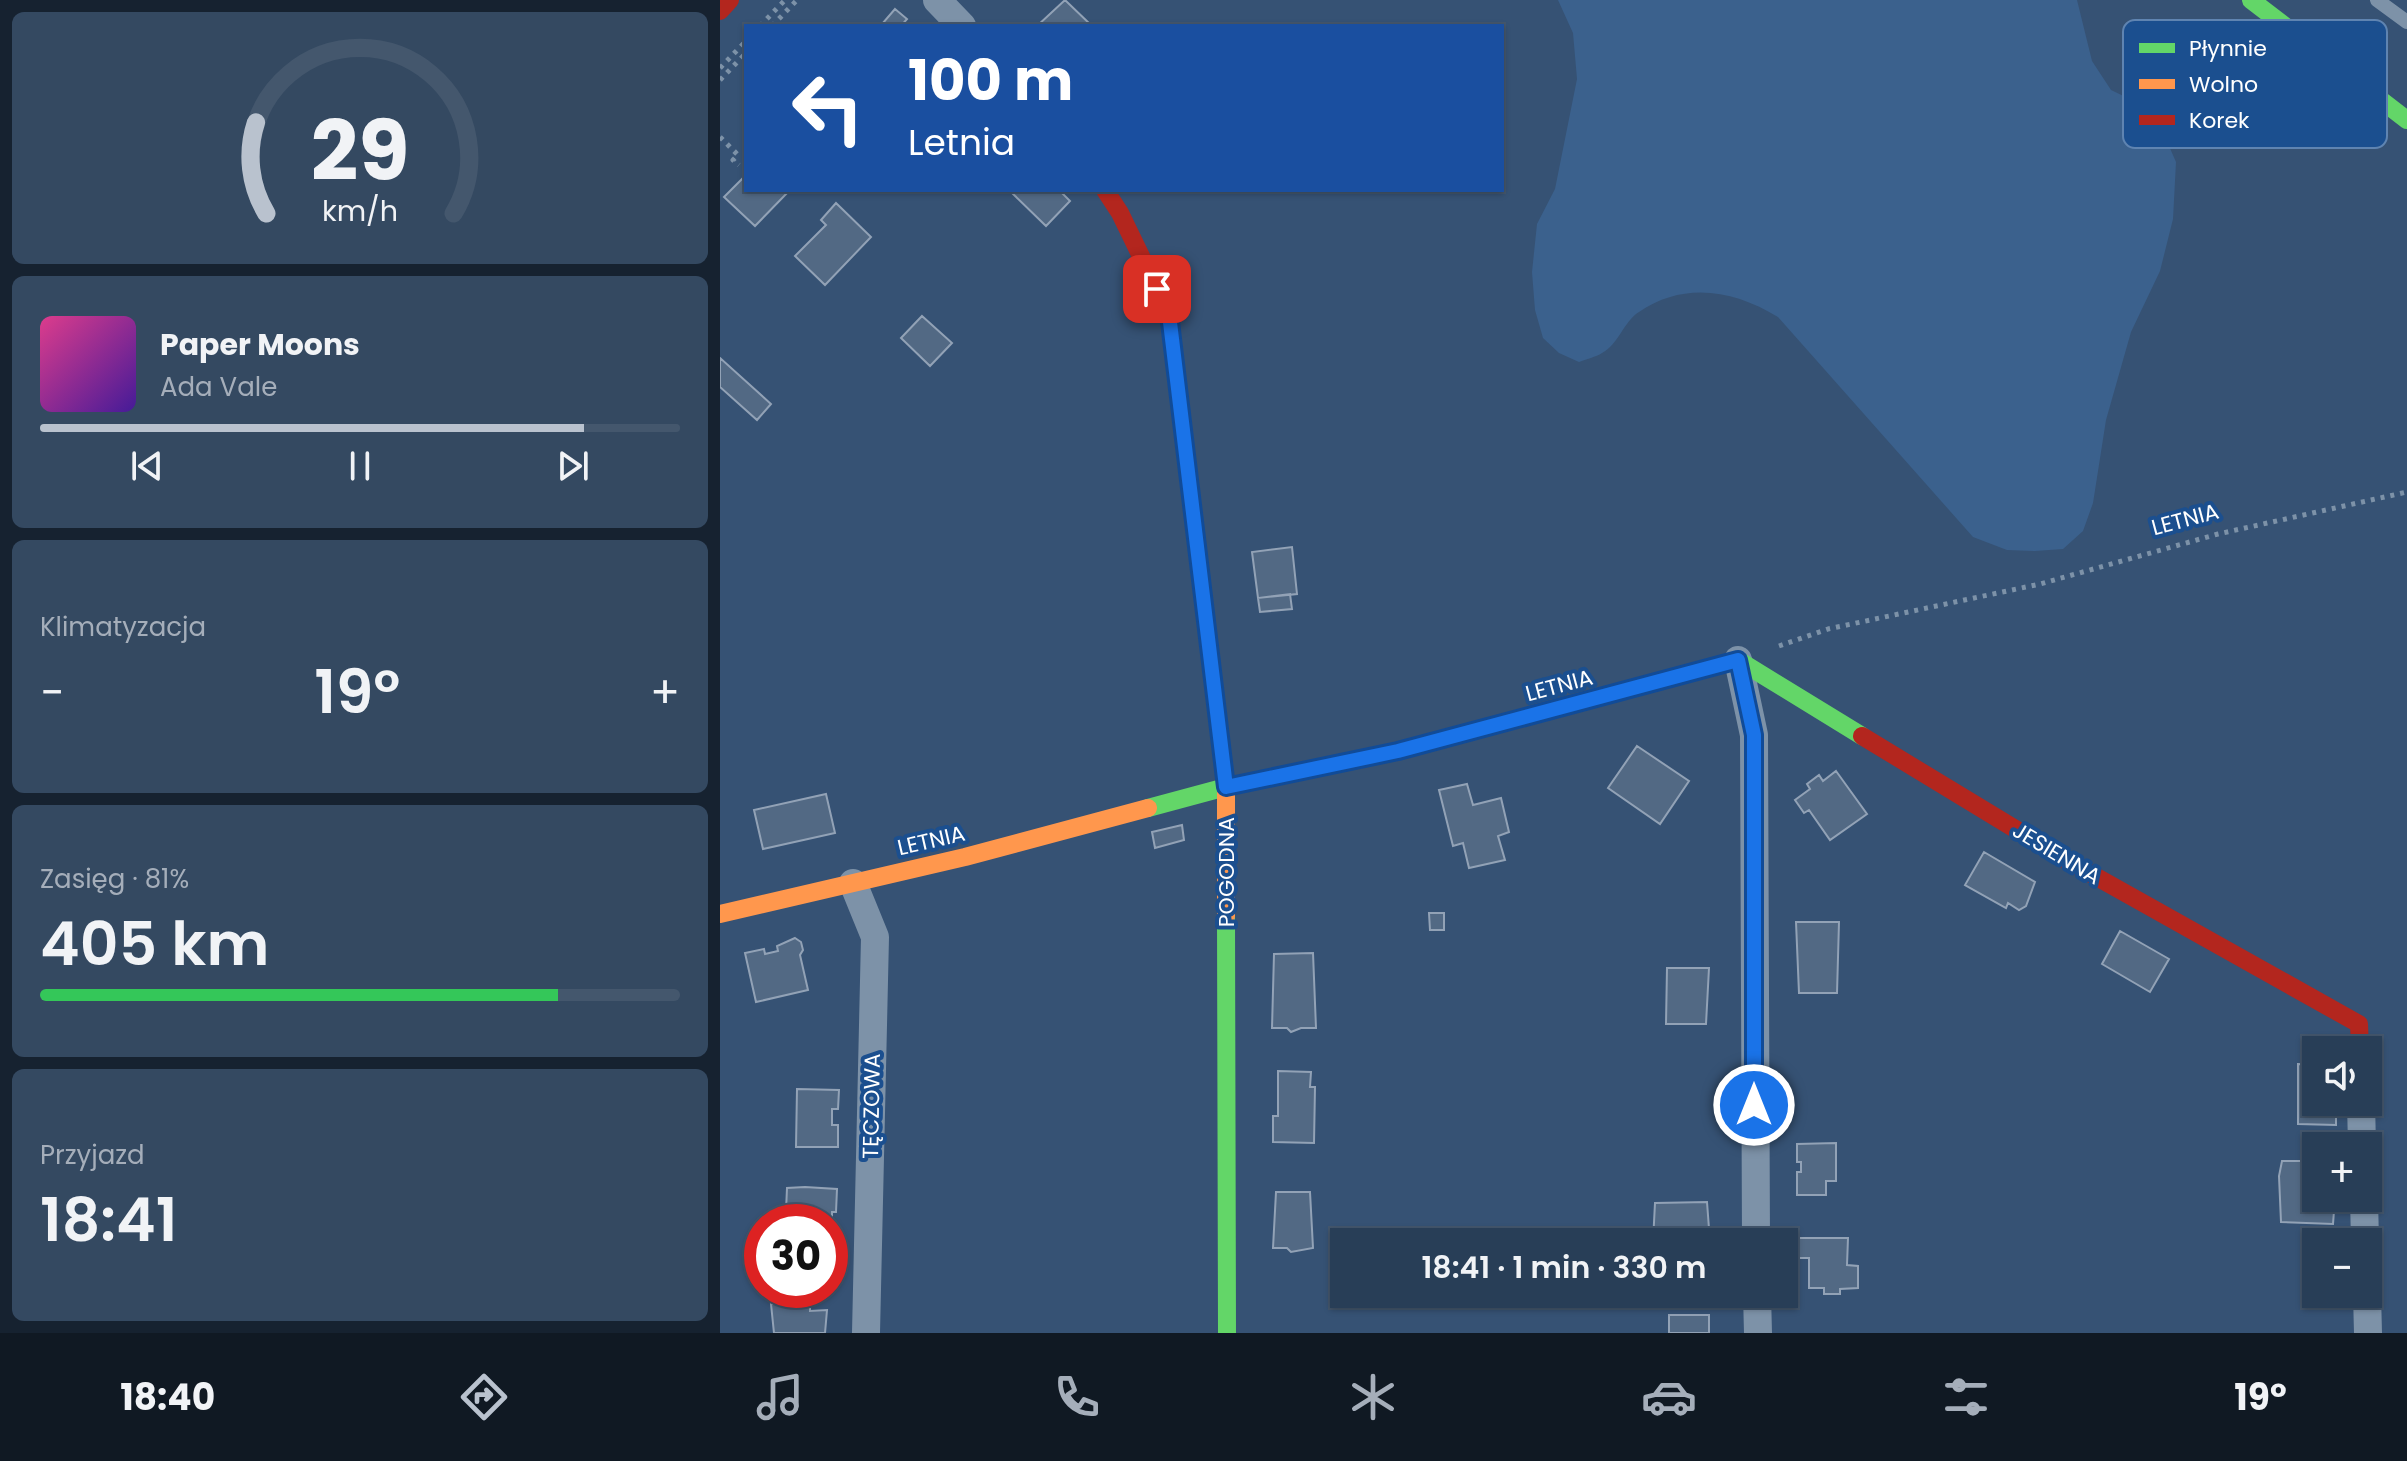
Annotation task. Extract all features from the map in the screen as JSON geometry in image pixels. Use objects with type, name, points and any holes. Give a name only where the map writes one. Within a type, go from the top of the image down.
[{"type":"street","points":[[720,11],[730,0]]},
{"type":"street","points":[[937,0],[960,24]]},
{"type":"street","points":[[2251,0],[2277,20]]},
{"type":"street","points":[[2387,105],[2407,120]]},
{"type":"street","name":"POGODNA","points":[[1106,192],[1120,213],[1169,314],[1226,787],[1227,1333]]},
{"type":"street","points":[[1738,660],[1754,735],[1756,1228]]},
{"type":"street","name":"LETNIA","points":[[720,914],[965,857],[1226,787],[1413,748],[1738,660]]},
{"type":"street","name":"JESIENNA","points":[[1738,660],[2068,861],[2359,1024],[2359,1036]]},
{"type":"street","name":"TĘCZOWA","points":[[853,883],[875,937],[866,1333]]},
{"type":"street","points":[[1757,1308],[1758,1333]]},
{"type":"street","points":[[2367,1308],[2368,1333]]},
{"type":"lane","points":[[2377,0],[2407,22]]},
{"type":"path","points":[[762,24],[785,0]]},
{"type":"path","points":[[774,24],[797,0]]},
{"type":"path","points":[[720,68],[744,43]]},
{"type":"path","points":[[720,80],[744,55]]},
{"type":"path","points":[[720,137],[738,155],[733,160],[739,165]]},
{"type":"path","name":"LETNIA","points":[[1738,660],[1828,629],[2040,584],[2218,534],[2407,492]]},
{"type":"water","points":[[1558,0],[2077,0],[2092,61],[2111,90],[2123,96],[2123,148],[2170,148],[2176,162],[2173,219],[2160,271],[2131,332],[2106,420],[2093,503],[2083,531],[2063,549],[2035,551],[2007,550],[1973,537],[1778,317],[1744,300],[1727,295],[1691,293],[1656,302],[1634,316],[1608,349],[1579,362],[1559,353],[1543,338],[1535,310],[1532,272],[1537,224],[1555,189],[1577,79],[1573,33]]},
{"type":"building","points":[[1065,0],[1090,24],[1039,24]]},
{"type":"building","points":[[895,9],[907,19],[903,24],[882,24]]},
{"type":"building","points":[[744,177],[744,192],[788,192],[755,226],[724,197]]},
{"type":"building","points":[[1011,192],[1061,192],[1070,201],[1046,226]]},
{"type":"building","points":[[836,203],[871,237],[825,285],[795,256],[826,225],[821,220]]},
{"type":"building","points":[[922,316],[952,343],[930,366],[901,338]]},
{"type":"building","points":[[720,358],[771,404],[757,420],[720,387]]},
{"type":"building","points":[[1292,547],[1297,594],[1258,598],[1252,552]]},
{"type":"building","points":[[1290,594],[1292,609],[1260,612],[1258,598]]},
{"type":"building","points":[[1637,746],[1689,781],[1660,824],[1608,788]]},
{"type":"building","points":[[1836,771],[1867,814],[1830,840],[1809,810],[1804,813],[1795,800],[1810,789],[1807,784],[1819,775],[1823,781]]},
{"type":"building","points":[[1467,784],[1473,805],[1501,798],[1509,832],[1498,836],[1505,860],[1469,868],[1463,843],[1453,846],[1439,790]]},
{"type":"building","points":[[826,794],[835,833],[763,849],[754,810]]},
{"type":"building","points":[[1182,825],[1184,840],[1155,848],[1152,832]]},
{"type":"building","points":[[1984,852],[2035,882],[2026,906],[2019,910],[2008,903],[2006,908],[1965,885]]},
{"type":"building","points":[[1429,913],[1444,913],[1444,930],[1430,930]]},
{"type":"building","points":[[1796,922],[1839,922],[1837,993],[1799,993]]},
{"type":"building","points":[[2120,931],[2169,959],[2150,992],[2102,964]]},
{"type":"building","points":[[795,938],[801,942],[803,950],[800,955],[808,990],[756,1002],[745,953],[764,949],[765,954],[778,951],[777,946]]},
{"type":"building","points":[[1313,953],[1316,1028],[1291,1032],[1287,1028],[1272,1028],[1274,954]]},
{"type":"building","points":[[1667,968],[1709,968],[1706,1024],[1666,1024]]},
{"type":"building","points":[[2298,1064],[2302,1064],[2302,1116],[2336,1116],[2336,1125],[2298,1124]]},
{"type":"building","points":[[1278,1071],[1311,1072],[1310,1087],[1315,1087],[1314,1143],[1273,1142],[1273,1116],[1278,1116]]},
{"type":"building","points":[[797,1089],[839,1090],[838,1109],[832,1109],[832,1125],[838,1125],[838,1147],[796,1147]]},
{"type":"building","points":[[1836,1143],[1836,1181],[1826,1181],[1826,1195],[1797,1195],[1797,1172],[1801,1172],[1801,1162],[1797,1162],[1797,1144]]},
{"type":"building","points":[[2282,1161],[2302,1161],[2302,1212],[2334,1212],[2333,1224],[2281,1222],[2279,1176]]},
{"type":"building","points":[[787,1188],[837,1189],[836,1204],[786,1204]]},
{"type":"building","points":[[1276,1192],[1310,1192],[1313,1248],[1291,1252],[1287,1248],[1273,1248]]},
{"type":"building","points":[[1707,1202],[1709,1228],[1654,1228],[1655,1203]]},
{"type":"building","points":[[1798,1238],[1848,1238],[1847,1265],[1858,1266],[1858,1288],[1840,1289],[1840,1294],[1824,1294],[1824,1288],[1809,1288],[1809,1258],[1798,1258]]},
{"type":"building","points":[[771,1308],[827,1310],[825,1333],[774,1333]]},
{"type":"building","points":[[1669,1315],[1709,1315],[1709,1333],[1669,1333]]},
{"type":"traffic: fast","points":[[2251,0],[2277,20]]},
{"type":"traffic: fast","points":[[2387,105],[2407,120]]},
{"type":"traffic: fast","points":[[1148,808],[1226,787],[1398,751],[1738,660],[1862,736]]},
{"type":"traffic: fast","points":[[1226,916],[1227,1333]]},
{"type":"traffic: slow","points":[[1204,606],[1226,787],[1226,916]]},
{"type":"traffic: slow","points":[[720,914],[965,857],[1148,808]]},
{"type":"traffic: jam","points":[[720,11],[730,0]]},
{"type":"traffic: jam","points":[[1106,192],[1120,213],[1169,314],[1204,606]]},
{"type":"traffic: jam","points":[[1862,736],[2068,861],[2359,1024],[2359,1036]]},
{"type":"route","points":[[1157,289],[1169,314],[1183,414],[1226,787],[1398,751],[1738,660],[1754,735],[1754,1105]]}]
